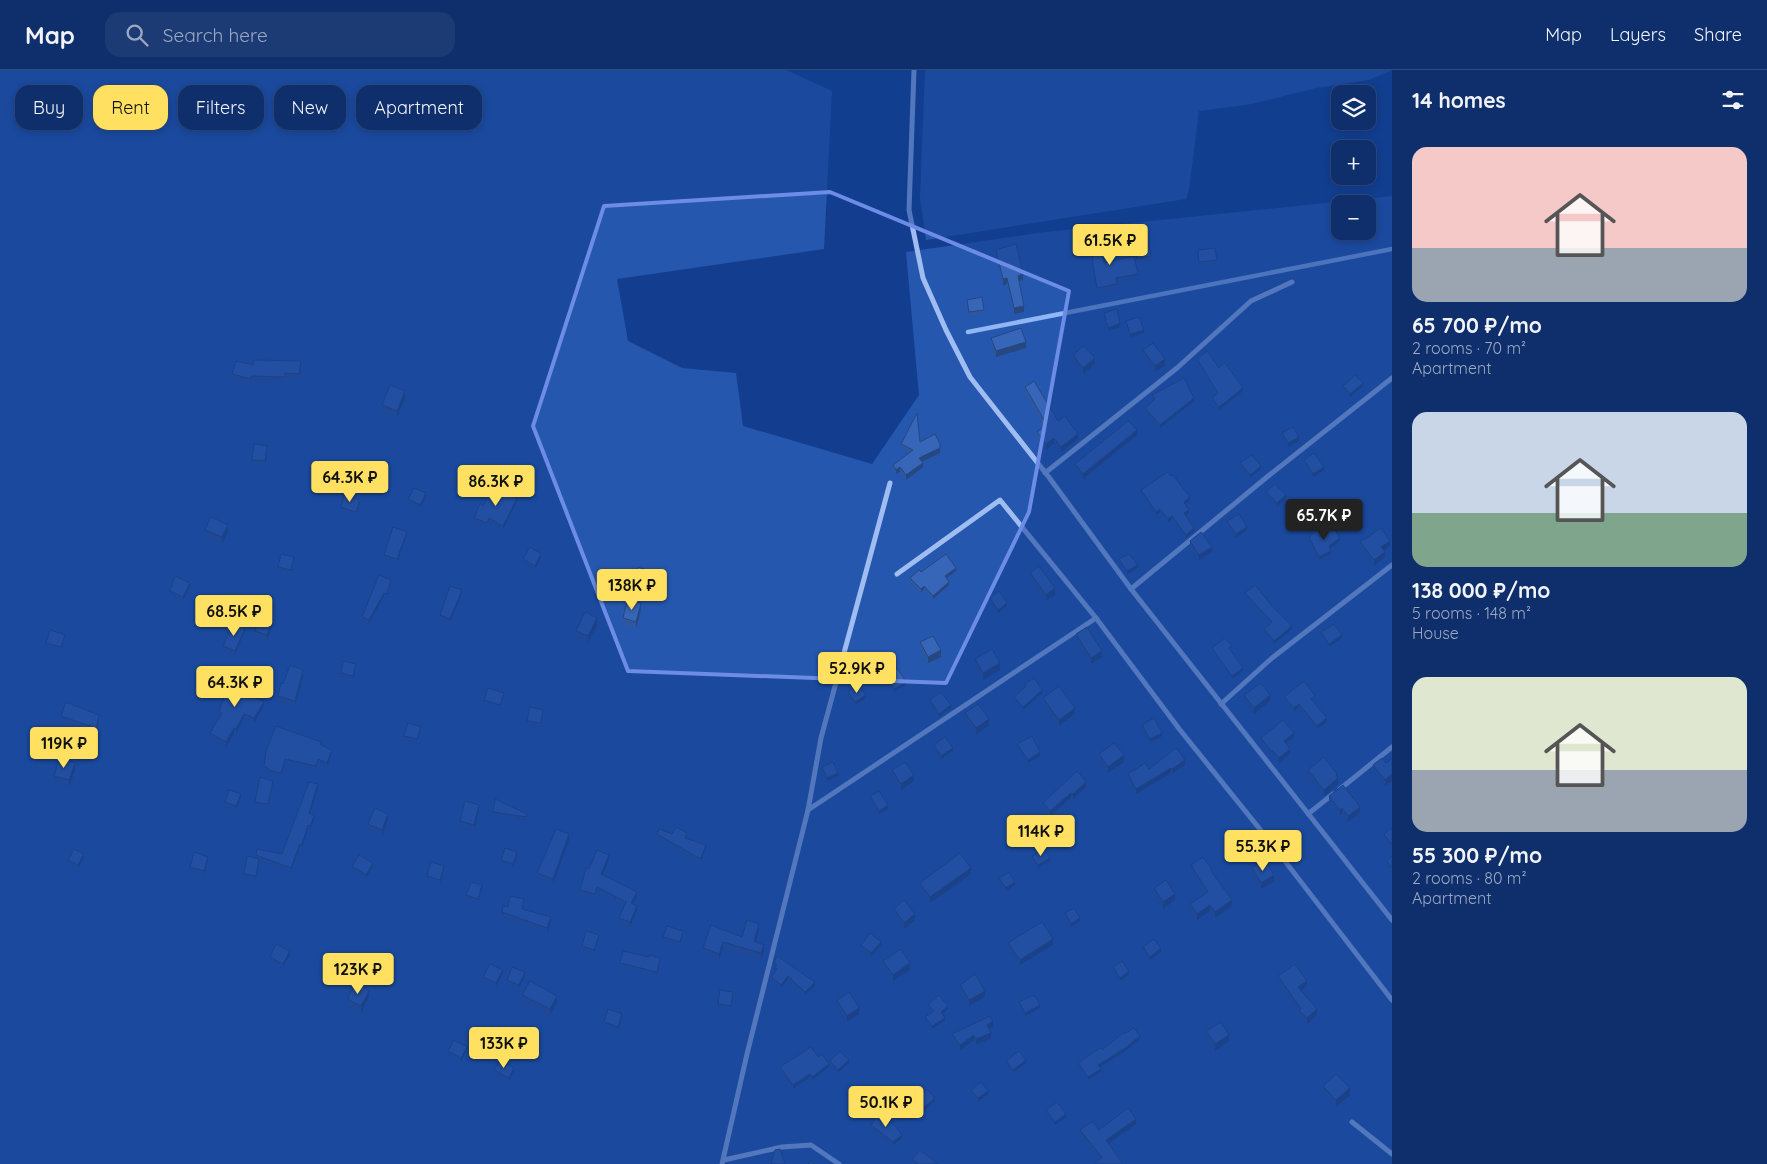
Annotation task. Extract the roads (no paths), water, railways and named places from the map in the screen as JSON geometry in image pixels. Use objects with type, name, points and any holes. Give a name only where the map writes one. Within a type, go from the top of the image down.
[{"type":"street","points":[[914,70],[910,210],[923,278],[970,378],[1046,474],[1131,589],[1392,920]]},
{"type":"street","points":[[1046,474],[1177,368],[1251,301],[1292,282]]},
{"type":"street","points":[[1131,589],[1267,477],[1392,378]]},
{"type":"street","points":[[839,1164],[810,1145],[782,1147],[725,1163],[730,1125],[808,810],[821,738],[890,483]]},
{"type":"street","points":[[897,574],[1000,500],[1096,618],[1180,730],[1271,843],[1392,1000]]},
{"type":"street","points":[[1221,704],[1272,658],[1392,565]]},
{"type":"street","points":[[808,810],[1096,618]]},
{"type":"street","points":[[1308,814],[1392,747]]},
{"type":"street","points":[[1352,1122],[1392,1154]]},
{"type":"waterway","points":[[968,332],[1392,249]]}]
